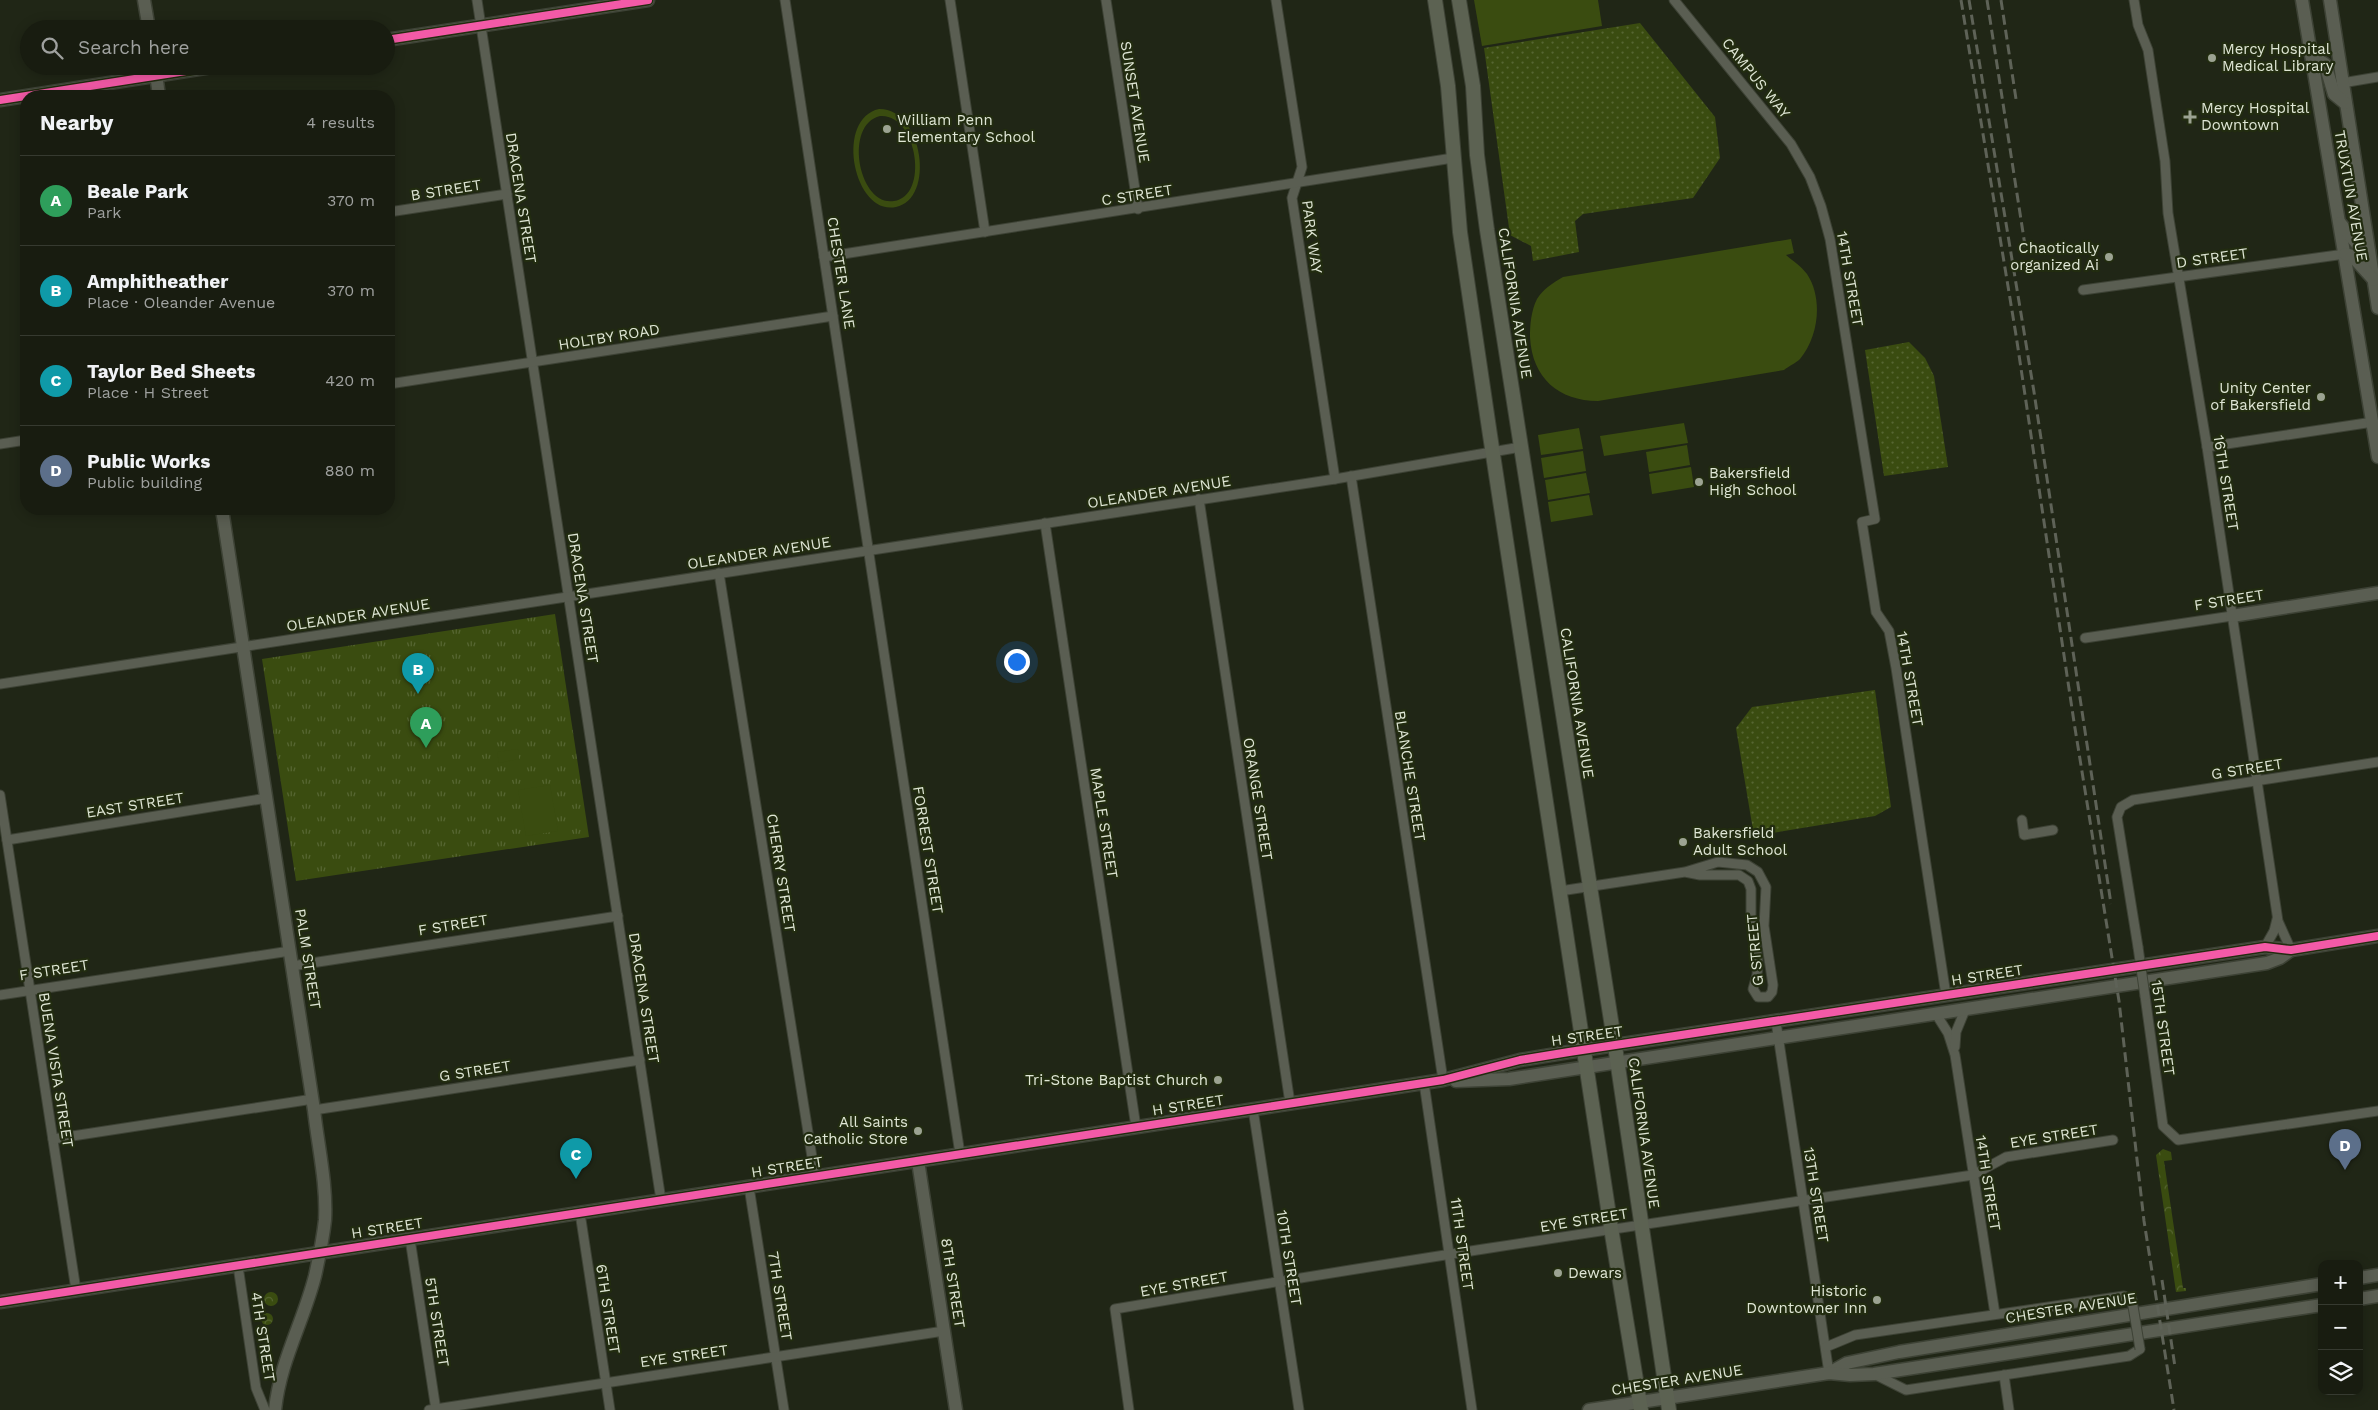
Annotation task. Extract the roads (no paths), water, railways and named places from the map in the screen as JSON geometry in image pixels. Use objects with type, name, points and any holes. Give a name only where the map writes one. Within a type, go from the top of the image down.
[{"type":"main road","points":[[1435,0],[1448,86],[1460,232],[1492,452],[1611,1228],[1641,1406]]},
{"type":"main road","name":"CALIFORNIA AVENUE","points":[[1459,0],[1472,86],[1477,155],[1486,230],[1615,1046],[1668,1404]]},
{"type":"street","points":[[144,0],[147,20]]},
{"type":"street","name":"DRACENA STREET","points":[[477,0],[661,1200]]},
{"type":"street","points":[[395,39],[648,0]]},
{"type":"street","name":"CHESTER LANE","points":[[785,0],[869,550]]},
{"type":"street","points":[[950,0],[985,232]]},
{"type":"street","name":"SUNSET AVENUE","points":[[1106,0],[1138,209]]},
{"type":"street","name":"PARK WAY","points":[[1276,0],[1302,167],[1292,198],[1335,479]]},
{"type":"street","name":"CAMPUS WAY","points":[[1674,0],[1776,123],[1791,144],[1810,177]]},
{"type":"street","name":"16TH STREET","points":[[2134,0],[2138,25],[2148,50],[2164,161],[2168,213],[2207,447],[2277,912],[2281,931],[2291,950]]},
{"type":"street","name":"TRUXTUN AVENUE","points":[[2302,0],[2378,457]]},
{"type":"street","name":"TRUXTUN AVENUE","points":[[2330,0],[2345,103],[2374,250],[2374,280],[2378,308]]},
{"type":"street","points":[[2311,55],[2325,64],[2334,94],[2345,103]]},
{"type":"street","points":[[53,90],[134,75]]},
{"type":"street","points":[[156,75],[158,90]]},
{"type":"street","points":[[2342,83],[2378,77]]},
{"type":"street","points":[[0,100],[20,96]]},
{"type":"street","name":"C STREET","points":[[824,257],[1453,158]]},
{"type":"street","name":"14TH STREET","points":[[1810,177],[1821,206],[1830,239],[1875,519],[1862,522],[1876,612],[1889,631],[1896,668],[1946,995]]},
{"type":"street","name":"B STREET","points":[[395,211],[507,194]]},
{"type":"street","points":[[2340,223],[2358,244],[2374,250]]},
{"type":"street","points":[[2345,254],[2352,256],[2374,280]]},
{"type":"street","name":"D STREET","points":[[2083,290],[2345,254]]},
{"type":"street","name":"HOLTBY ROAD","points":[[395,383],[833,316]]},
{"type":"street","points":[[2207,447],[2373,422]]},
{"type":"street","points":[[0,444],[20,441]]},
{"type":"street","name":"OLEANDER AVENUE","points":[[0,684],[1335,479],[1521,447]]},
{"type":"street","name":"BLANCHE STREET","points":[[1351,476],[1442,1080]]},
{"type":"street","name":"ORANGE STREET","points":[[1199,499],[1290,1103]]},
{"type":"street","name":"PALM STREET","points":[[223,515],[314,1105],[325,1219],[310,1294],[284,1362],[275,1410]]},
{"type":"street","name":"MAPLE STREET","points":[[1045,523],[1136,1127]]},
{"type":"street","name":"FORREST STREET","points":[[869,550],[960,1154]]},
{"type":"street","name":"CHERRY STREET","points":[[719,573],[816,1176]]},
{"type":"street","name":"F STREET","points":[[2085,638],[2378,593]]},
{"type":"street","name":"G STREET","points":[[2121,807],[2133,800],[2378,762]]},
{"type":"street","name":"BUENA VISTA STREET","points":[[0,795],[76,1290]]},
{"type":"street","name":"EAST STREET","points":[[7,840],[267,798]]},
{"type":"street","name":"15TH STREET","points":[[2121,807],[2117,818],[2138,947],[2163,1126],[2178,1140],[2378,1111]]},
{"type":"street","points":[[2022,820],[2024,835],[2054,830]]},
{"type":"street","name":"G STREET","points":[[1560,891],[1685,872],[1713,863],[1725,862],[1747,865],[1762,877],[1766,892],[1764,926],[1774,985],[1768,997],[1758,997],[1752,988],[1757,975],[1758,963],[1751,916],[1751,889],[1748,881],[1738,875],[1700,875],[1685,872]]},
{"type":"street","name":"16TH STREET","points":[[2264,947],[2274,931],[2277,912]]},
{"type":"street","name":"F STREET","points":[[292,966],[618,916]]},
{"type":"street","name":"H STREET","points":[[0,1302],[1424,1083],[1520,1060],[1584,1050],[2264,947],[2291,950],[2378,936]]},
{"type":"street","name":"H STREET","points":[[1442,1080],[1493,1080],[1869,1025],[2267,963],[2280,958],[2291,950]]},
{"type":"street","name":"F STREET","points":[[0,995],[290,951]]},
{"type":"street","points":[[1869,1025],[1895,1015],[1936,1006],[1946,995]]},
{"type":"street","name":"14TH STREET","points":[[1955,1055],[1956,1032],[1965,1010]]},
{"type":"street","name":"14TH STREET","points":[[1936,1014],[1948,1033],[1955,1055],[1996,1314]]},
{"type":"street","name":"13TH STREET","points":[[1776,1022],[1829,1373]]},
{"type":"street","name":"G STREET","points":[[53,1139],[640,1060]]},
{"type":"street","name":"11TH STREET","points":[[1424,1083],[1472,1410]]},
{"type":"street","name":"10TH STREET","points":[[1253,1109],[1299,1410]]},
{"type":"street","name":"EYE STREET","points":[[1129,1410],[1115,1310],[1279,1281],[1450,1256],[1611,1228],[1973,1175],[2006,1157],[2113,1140]]},
{"type":"street","name":"8TH STREET","points":[[918,1161],[956,1410]]},
{"type":"street","name":"7TH STREET","points":[[749,1187],[784,1410]]},
{"type":"street","name":"6TH STREET","points":[[580,1213],[610,1410]]},
{"type":"street","name":"5TH STREET","points":[[410,1239],[434,1410]]},
{"type":"street","name":"4TH STREET","points":[[238,1266],[256,1388],[265,1410]]},
{"type":"street","points":[[2363,1277],[2378,1275]]},
{"type":"street","name":"CHESTER AVENUE","points":[[1829,1373],[1847,1363],[1899,1352],[2318,1285]]},
{"type":"street","points":[[1826,1347],[1855,1335],[2124,1296],[2132,1300],[2140,1349],[2129,1356],[1906,1390],[1874,1374]]},
{"type":"street","points":[[2363,1298],[2378,1296]]},
{"type":"street","name":"CHESTER AVENUE","points":[[1589,1410],[1668,1404],[1829,1373],[1850,1375],[1874,1374],[2318,1305]]},
{"type":"street","name":"EYE STREET","points":[[434,1410],[606,1381],[944,1331]]},
{"type":"street","points":[[2004,1375],[2009,1410]]},
{"type":"railway","points":[[1961,0],[2016,335],[2074,722],[2119,1001],[2144,1221],[2174,1410]]},
{"type":"railway","points":[[1969,0],[2034,392],[2111,904]]},
{"type":"railway","points":[[1987,0],[2026,252]]},
{"type":"railway","points":[[2001,0],[2016,99]]},
{"type":"railway","points":[[2162,1280],[2175,1367]]},
{"type":"place","name":"Mercy Hospital Medical Library","points":[[2212,58]]},
{"type":"place","name":"Mercy Hospital Downtown","points":[[2190,117]]},
{"type":"place","name":"William Penn Elementary School","points":[[887,129]]},
{"type":"place","name":"Chaotically organized Ai","points":[[2109,257]]},
{"type":"place","name":"Unity Center of Bakersfield","points":[[2321,397]]},
{"type":"place","name":"Bakersfield High School","points":[[1699,482]]},
{"type":"place","name":"Amphitheather","points":[[418,694]]},
{"type":"place","name":"Beale Park","points":[[426,748]]},
{"type":"place","name":"Bakersfield Adult School","points":[[1683,842]]},
{"type":"place","name":"Tri-Stone Baptist Church","points":[[1218,1080]]},
{"type":"place","name":"All Saints Catholic Store","points":[[918,1131]]},
{"type":"place","name":"Public Works","points":[[2345,1170]]},
{"type":"place","name":"Taylor Bed Sheets","points":[[576,1179]]},
{"type":"place","name":"Dewars","points":[[1558,1273]]},
{"type":"place","name":"Historic Downtowner Inn","points":[[1877,1300]]}]
